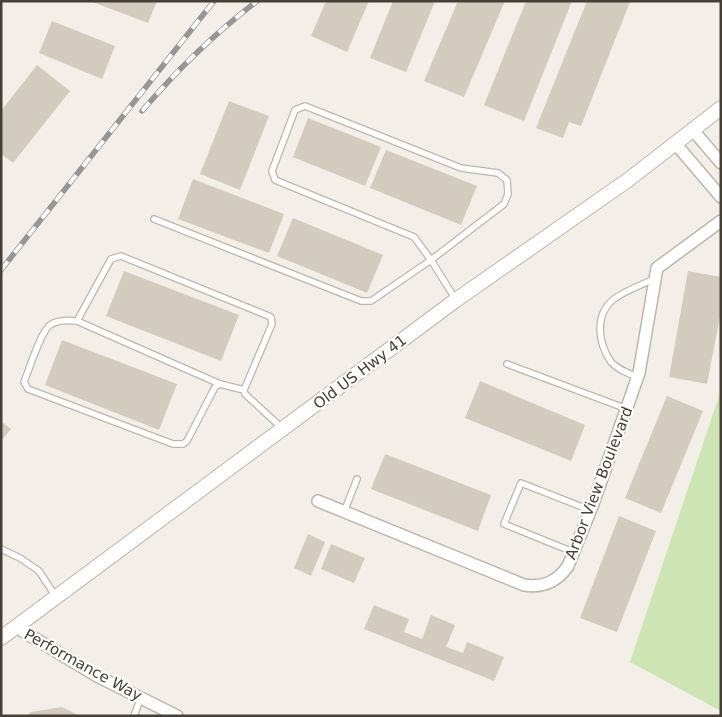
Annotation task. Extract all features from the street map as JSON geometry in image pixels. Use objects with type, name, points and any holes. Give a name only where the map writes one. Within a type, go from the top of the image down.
[{"type":"street","name":"Old US Hwy 41","points":[[1,638],[456,300],[628,180],[721,108]]},
{"type":"street","points":[[692,129],[721,163]]},
{"type":"street","points":[[675,142],[721,197]]},
{"type":"street","name":"Arbor View Boulevard","points":[[318,501],[524,585],[543,586],[554,581],[562,575],[568,566],[638,377],[657,268],[721,221]]},
{"type":"street","name":"Performance Way","points":[[16,627],[97,676],[141,697],[170,714]]},
{"type":"lane","points":[[154,219],[361,301],[371,300],[431,260],[504,204],[508,194],[507,180],[498,173],[461,168],[305,106],[295,110],[272,171],[275,180],[414,237],[431,260],[456,300]]},
{"type":"lane","points":[[77,321],[111,259],[121,256],[269,314],[273,319],[272,324],[244,390],[245,394],[282,429]]},
{"type":"lane","points":[[638,377],[612,363],[601,342],[600,324],[605,308],[615,299],[656,278]]},
{"type":"lane","points":[[220,384],[215,387],[187,441],[173,444],[28,389],[24,382],[44,330],[56,322],[70,320],[77,321],[220,384],[244,390]]},
{"type":"lane","points":[[507,364],[627,410]]},
{"type":"lane","points":[[344,512],[358,479]]},
{"type":"lane","points":[[573,552],[504,524],[521,484],[590,510]]},
{"type":"lane","points":[[1,549],[20,558],[39,571],[56,597]]},
{"type":"lane","points":[[134,716],[141,697]]},
{"type":"green space","points":[[721,390],[721,711],[630,662]]},
{"type":"building","points":[[90,1],[157,1],[148,23]]},
{"type":"building","points":[[326,1],[369,1],[347,52],[311,36]]},
{"type":"building","points":[[393,1],[435,1],[406,72],[370,58]]},
{"type":"building","points":[[458,1],[505,1],[464,97],[424,81]]},
{"type":"building","points":[[526,1],[572,1],[524,121],[484,105]]},
{"type":"building","points":[[587,1],[630,2],[581,126],[569,122],[563,138],[536,128]]},
{"type":"building","points":[[52,21],[115,46],[102,79],[39,53]]},
{"type":"building","points":[[37,65],[70,91],[13,163],[1,154],[1,111]]},
{"type":"building","points":[[229,101],[269,116],[240,190],[200,174]]},
{"type":"building","points":[[308,118],[381,147],[365,186],[293,157]]},
{"type":"building","points":[[386,150],[477,186],[461,225],[370,188]]},
{"type":"building","points":[[193,179],[284,214],[269,253],[178,219]]},
{"type":"building","points":[[293,218],[383,255],[367,293],[277,256]]},
{"type":"building","points":[[124,271],[239,315],[221,361],[106,316]]},
{"type":"building","points":[[688,271],[721,277],[721,311],[707,384],[669,377]]},
{"type":"building","points":[[62,340],[177,384],[159,430],[45,385]]},
{"type":"building","points":[[480,381],[585,425],[571,461],[465,418]]},
{"type":"building","points":[[667,396],[703,411],[661,513],[625,498]]},
{"type":"building","points":[[1,421],[11,429],[1,441]]},
{"type":"building","points":[[385,454],[491,495],[478,531],[371,489]]},
{"type":"building","points":[[619,516],[656,531],[617,632],[580,618]]},
{"type":"building","points":[[308,534],[325,542],[311,576],[294,568]]},
{"type":"building","points":[[331,544],[365,558],[354,583],[321,569]]},
{"type":"building","points":[[374,605],[409,619],[404,632],[422,639],[431,615],[455,625],[446,647],[463,653],[467,642],[504,657],[494,681],[364,629]]},
{"type":"building","points":[[62,707],[80,716],[26,716],[31,712]]},
{"type":"railway","points":[[1,270],[214,1]]},
{"type":"railway","points":[[142,111],[196,53],[257,1]]}]
